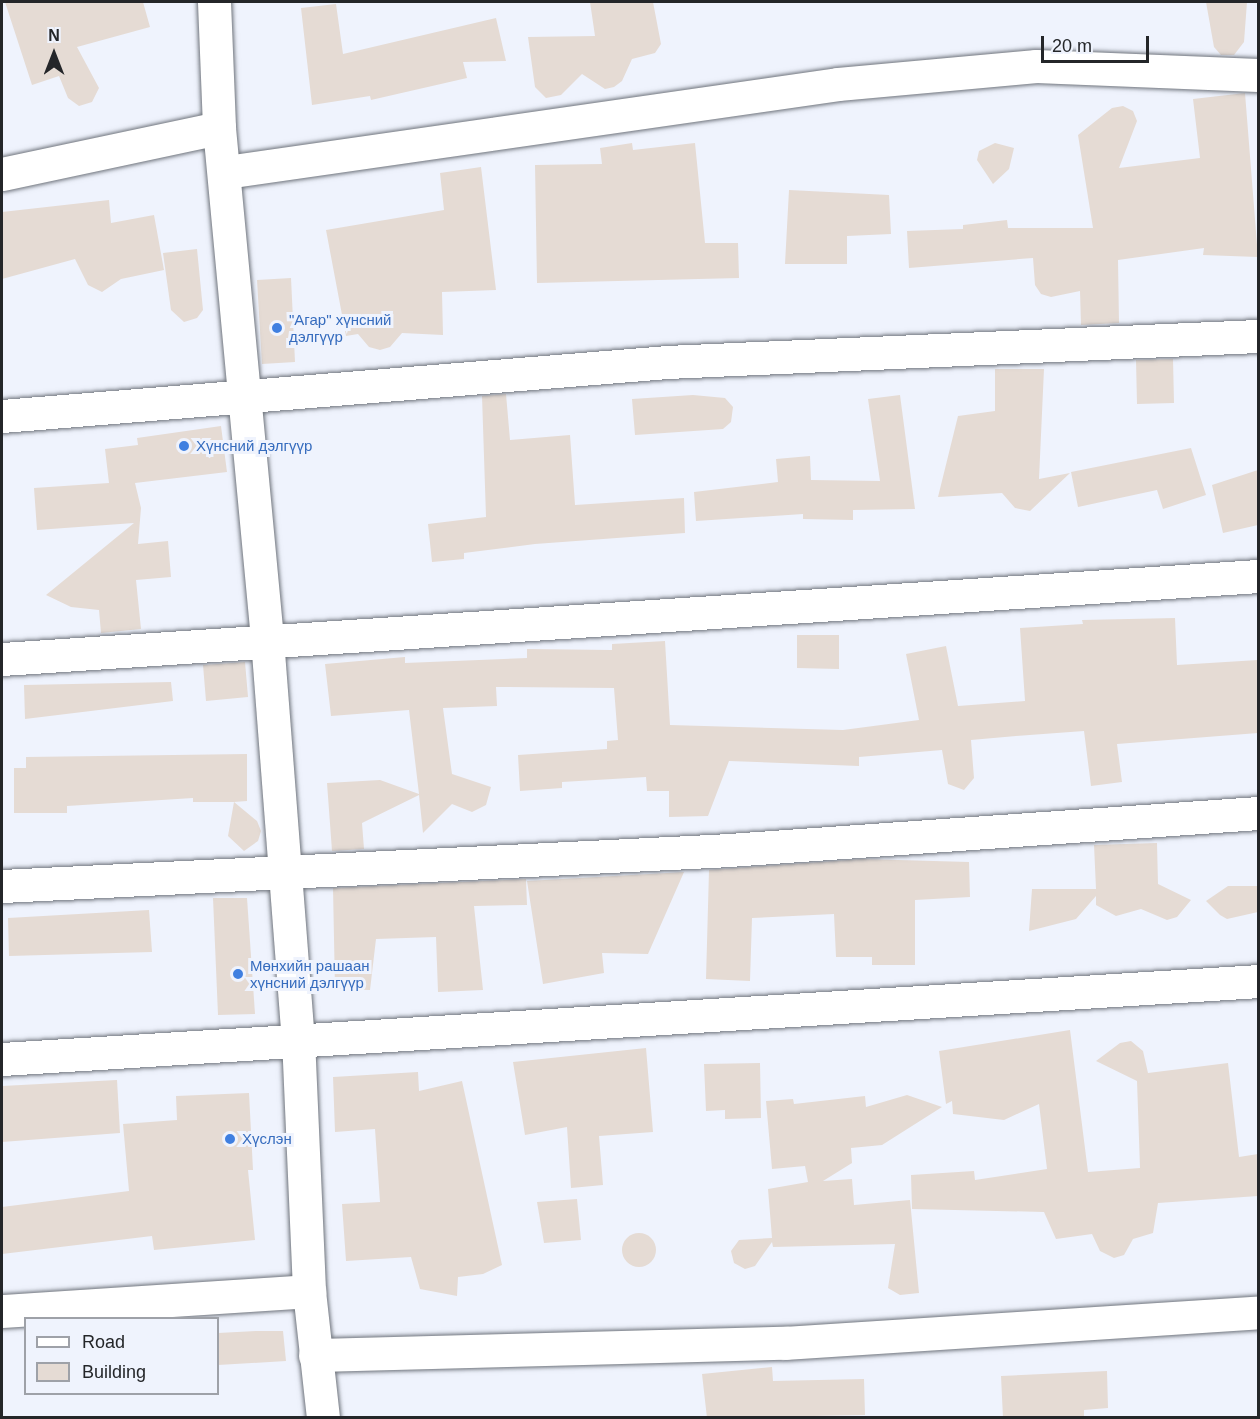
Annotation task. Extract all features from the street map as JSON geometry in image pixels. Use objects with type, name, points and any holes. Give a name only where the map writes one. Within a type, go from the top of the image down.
[{"type":"street","points":[[214,2],[219,128],[226,172],[244,399],[267,639],[283,870],[298,1038],[309,1291],[323,1418]]},
{"type":"street","points":[[226,172],[861,82],[1036,66],[1258,75]]},
{"type":"street","points":[[2,174],[219,128]]},
{"type":"street","points":[[2,416],[244,399],[668,362],[1258,336]]},
{"type":"street","points":[[2,659],[267,639],[1258,576]]},
{"type":"street","points":[[2,886],[283,870],[729,850],[1258,813]]},
{"type":"street","points":[[2,1059],[298,1038],[1258,981]]},
{"type":"street","points":[[2,1311],[309,1291]]},
{"type":"street","points":[[315,1355],[784,1343],[1258,1312]]},
{"type":"building","points":[[5,2],[143,2],[150,27],[77,47],[99,88],[92,102],[79,106],[68,98],[59,76],[32,85]]},
{"type":"building","points":[[590,2],[653,2],[661,44],[655,53],[632,59],[622,81],[614,87],[605,89],[582,74],[561,95],[546,98],[535,87],[528,37],[595,36]]},
{"type":"building","points":[[1206,2],[1247,2],[1244,42],[1234,55],[1221,55],[1214,47]]},
{"type":"building","points":[[336,4],[343,54],[496,18],[506,61],[463,62],[467,78],[371,100],[370,96],[312,105],[301,8]]},
{"type":"building","points":[[1245,93],[1258,257],[1203,255],[1204,248],[1118,260],[1119,323],[1081,325],[1080,291],[1051,297],[1041,294],[1035,285],[1033,258],[909,268],[907,231],[963,229],[963,225],[1007,220],[1008,228],[1093,228],[1078,135],[1112,108],[1123,106],[1133,111],[1137,121],[1119,168],[1200,158],[1193,99]]},
{"type":"building","points":[[632,143],[633,150],[695,143],[705,243],[738,243],[739,278],[537,283],[535,165],[602,164],[600,148]]},
{"type":"building","points":[[995,143],[1014,148],[1009,169],[993,184],[977,160],[979,151]]},
{"type":"building","points":[[481,167],[496,290],[442,292],[443,335],[402,333],[390,347],[380,350],[369,347],[358,334],[346,336],[326,230],[444,210],[440,173]]},
{"type":"building","points":[[789,190],[889,195],[891,234],[847,236],[847,264],[785,264]]},
{"type":"building","points":[[109,200],[111,223],[154,215],[164,270],[121,279],[102,292],[88,285],[75,259],[2,279],[2,212]]},
{"type":"building","points":[[197,249],[203,310],[197,318],[184,322],[171,310],[163,253]]},
{"type":"building","name":"\"Агар\" хүнсний дэлгүүр","points":[[291,278],[295,362],[262,364],[257,280]]},
{"type":"building","points":[[1173,359],[1174,403],[1137,404],[1136,360]]},
{"type":"building","points":[[995,369],[1044,369],[1039,479],[1070,473],[1030,511],[1015,508],[1002,493],[938,497],[958,416],[995,411]]},
{"type":"building","points":[[506,394],[510,440],[570,435],[575,505],[684,498],[685,533],[535,544],[464,553],[464,559],[432,562],[428,524],[486,517],[482,396]]},
{"type":"building","points":[[693,395],[725,398],[733,407],[731,422],[723,429],[635,435],[632,399]]},
{"type":"building","points":[[900,395],[915,509],[853,510],[853,520],[803,519],[803,514],[696,521],[694,492],[778,482],[776,459],[810,456],[811,480],[880,481],[868,399]]},
{"type":"building","points":[[221,426],[227,472],[135,483],[141,508],[138,544],[168,541],[171,577],[136,580],[141,629],[101,633],[99,610],[71,607],[46,595],[134,523],[37,530],[34,488],[109,483],[105,449],[138,445],[137,438]]},
{"type":"building","points":[[1191,448],[1206,495],[1163,509],[1157,490],[1078,507],[1071,472]]},
{"type":"building","points":[[1258,470],[1258,525],[1223,533],[1212,485]]},
{"type":"building","points":[[1175,618],[1177,665],[1258,660],[1258,733],[1117,744],[1122,782],[1091,786],[1084,731],[1016,736],[971,740],[974,778],[964,790],[948,784],[942,750],[859,757],[859,766],[729,761],[708,816],[669,817],[669,791],[647,791],[646,777],[562,782],[562,788],[520,791],[518,755],[607,749],[607,741],[618,740],[614,688],[496,687],[497,706],[443,708],[452,774],[491,787],[486,805],[472,812],[452,804],[423,833],[419,795],[362,823],[364,849],[332,851],[327,783],[380,780],[419,794],[409,710],[331,716],[325,664],[405,657],[405,663],[527,658],[527,649],[612,650],[612,644],[665,641],[670,725],[843,730],[919,720],[906,654],[946,646],[958,706],[1025,701],[1020,628],[1083,624],[1082,620]]},
{"type":"building","points":[[797,635],[839,635],[839,669],[797,668]]},
{"type":"building","points":[[245,662],[248,697],[206,701],[203,665]]},
{"type":"building","points":[[171,682],[173,701],[25,719],[24,685]]},
{"type":"building","points":[[247,754],[247,801],[193,802],[193,798],[67,806],[67,813],[14,813],[14,768],[26,768],[26,757]]},
{"type":"building","points":[[234,802],[257,821],[261,831],[258,841],[244,851],[228,836]]},
{"type":"building","points":[[1157,843],[1158,884],[1191,900],[1177,917],[1167,920],[1141,909],[1116,916],[1096,905],[1096,896],[1076,919],[1029,931],[1032,889],[1096,889],[1094,845]]},
{"type":"building","points":[[863,859],[969,862],[970,897],[915,900],[915,965],[872,965],[872,957],[836,957],[834,914],[752,918],[750,981],[706,979],[709,870]]},
{"type":"building","points":[[684,872],[648,954],[602,953],[604,973],[543,984],[527,881]]},
{"type":"building","points":[[526,879],[527,905],[474,906],[483,990],[438,992],[436,937],[376,939],[370,990],[335,989],[333,888]]},
{"type":"building","points":[[1228,886],[1258,886],[1258,912],[1227,919],[1220,915],[1206,901]]},
{"type":"building","points":[[213,898],[247,898],[255,1014],[218,1015]]},
{"type":"building","points":[[149,910],[152,952],[9,956],[8,918]]},
{"type":"building","points":[[1070,1030],[1088,1172],[1140,1168],[1137,1081],[1096,1061],[1120,1043],[1131,1041],[1143,1051],[1148,1073],[1228,1063],[1239,1157],[1258,1154],[1258,1196],[1158,1203],[1153,1233],[1133,1239],[1124,1255],[1114,1258],[1100,1251],[1092,1234],[1056,1239],[1044,1212],[912,1209],[911,1175],[974,1171],[975,1180],[1047,1169],[1039,1104],[1004,1120],[953,1114],[952,1101],[946,1104],[939,1051]]},
{"type":"building","points":[[646,1048],[653,1132],[599,1136],[603,1185],[571,1188],[567,1127],[525,1135],[513,1062]]},
{"type":"building","points":[[760,1063],[761,1118],[725,1119],[725,1110],[706,1111],[704,1064]]},
{"type":"building","points":[[418,1072],[419,1091],[462,1081],[502,1265],[483,1274],[458,1277],[457,1296],[420,1289],[411,1257],[346,1261],[342,1204],[380,1202],[375,1129],[335,1132],[333,1077]]},
{"type":"building","points":[[117,1080],[120,1133],[2,1142],[2,1086]]},
{"type":"building","points":[[249,1093],[253,1170],[248,1170],[255,1240],[154,1250],[152,1236],[2,1254],[2,1207],[129,1191],[123,1124],[177,1120],[176,1096]]},
{"type":"building","points":[[907,1095],[942,1107],[882,1145],[851,1148],[852,1163],[823,1181],[852,1179],[854,1205],[910,1200],[919,1293],[900,1295],[888,1288],[895,1244],[773,1247],[772,1242],[755,1266],[745,1269],[734,1263],[731,1251],[739,1240],[772,1238],[768,1189],[808,1182],[805,1166],[772,1169],[766,1101],[793,1099],[794,1104],[865,1096],[866,1107]]},
{"type":"building","points":[[577,1199],[581,1240],[544,1243],[537,1202]]},
{"type":"building","points":[[639,1233],[651,1238],[656,1250],[651,1262],[639,1267],[627,1262],[622,1250],[627,1238]]},
{"type":"building","points":[[283,1331],[286,1361],[219,1365],[219,1333]]},
{"type":"building","points":[[772,1367],[773,1381],[864,1379],[865,1415],[707,1418],[702,1374]]},
{"type":"building","points":[[1107,1371],[1108,1408],[1084,1410],[1084,1418],[1003,1418],[1001,1376]]},
{"type":"place","name":"\"Агар\" хүнсний дэлгүүр","points":[[277,328]]},
{"type":"place","name":"Хүнсний дэлгүүр","points":[[184,446]]},
{"type":"place","name":"Мөнхийн рашаан хүнсний дэлгүүр","points":[[238,974]]},
{"type":"place","name":"Хүслэн","points":[[230,1139]]}]
